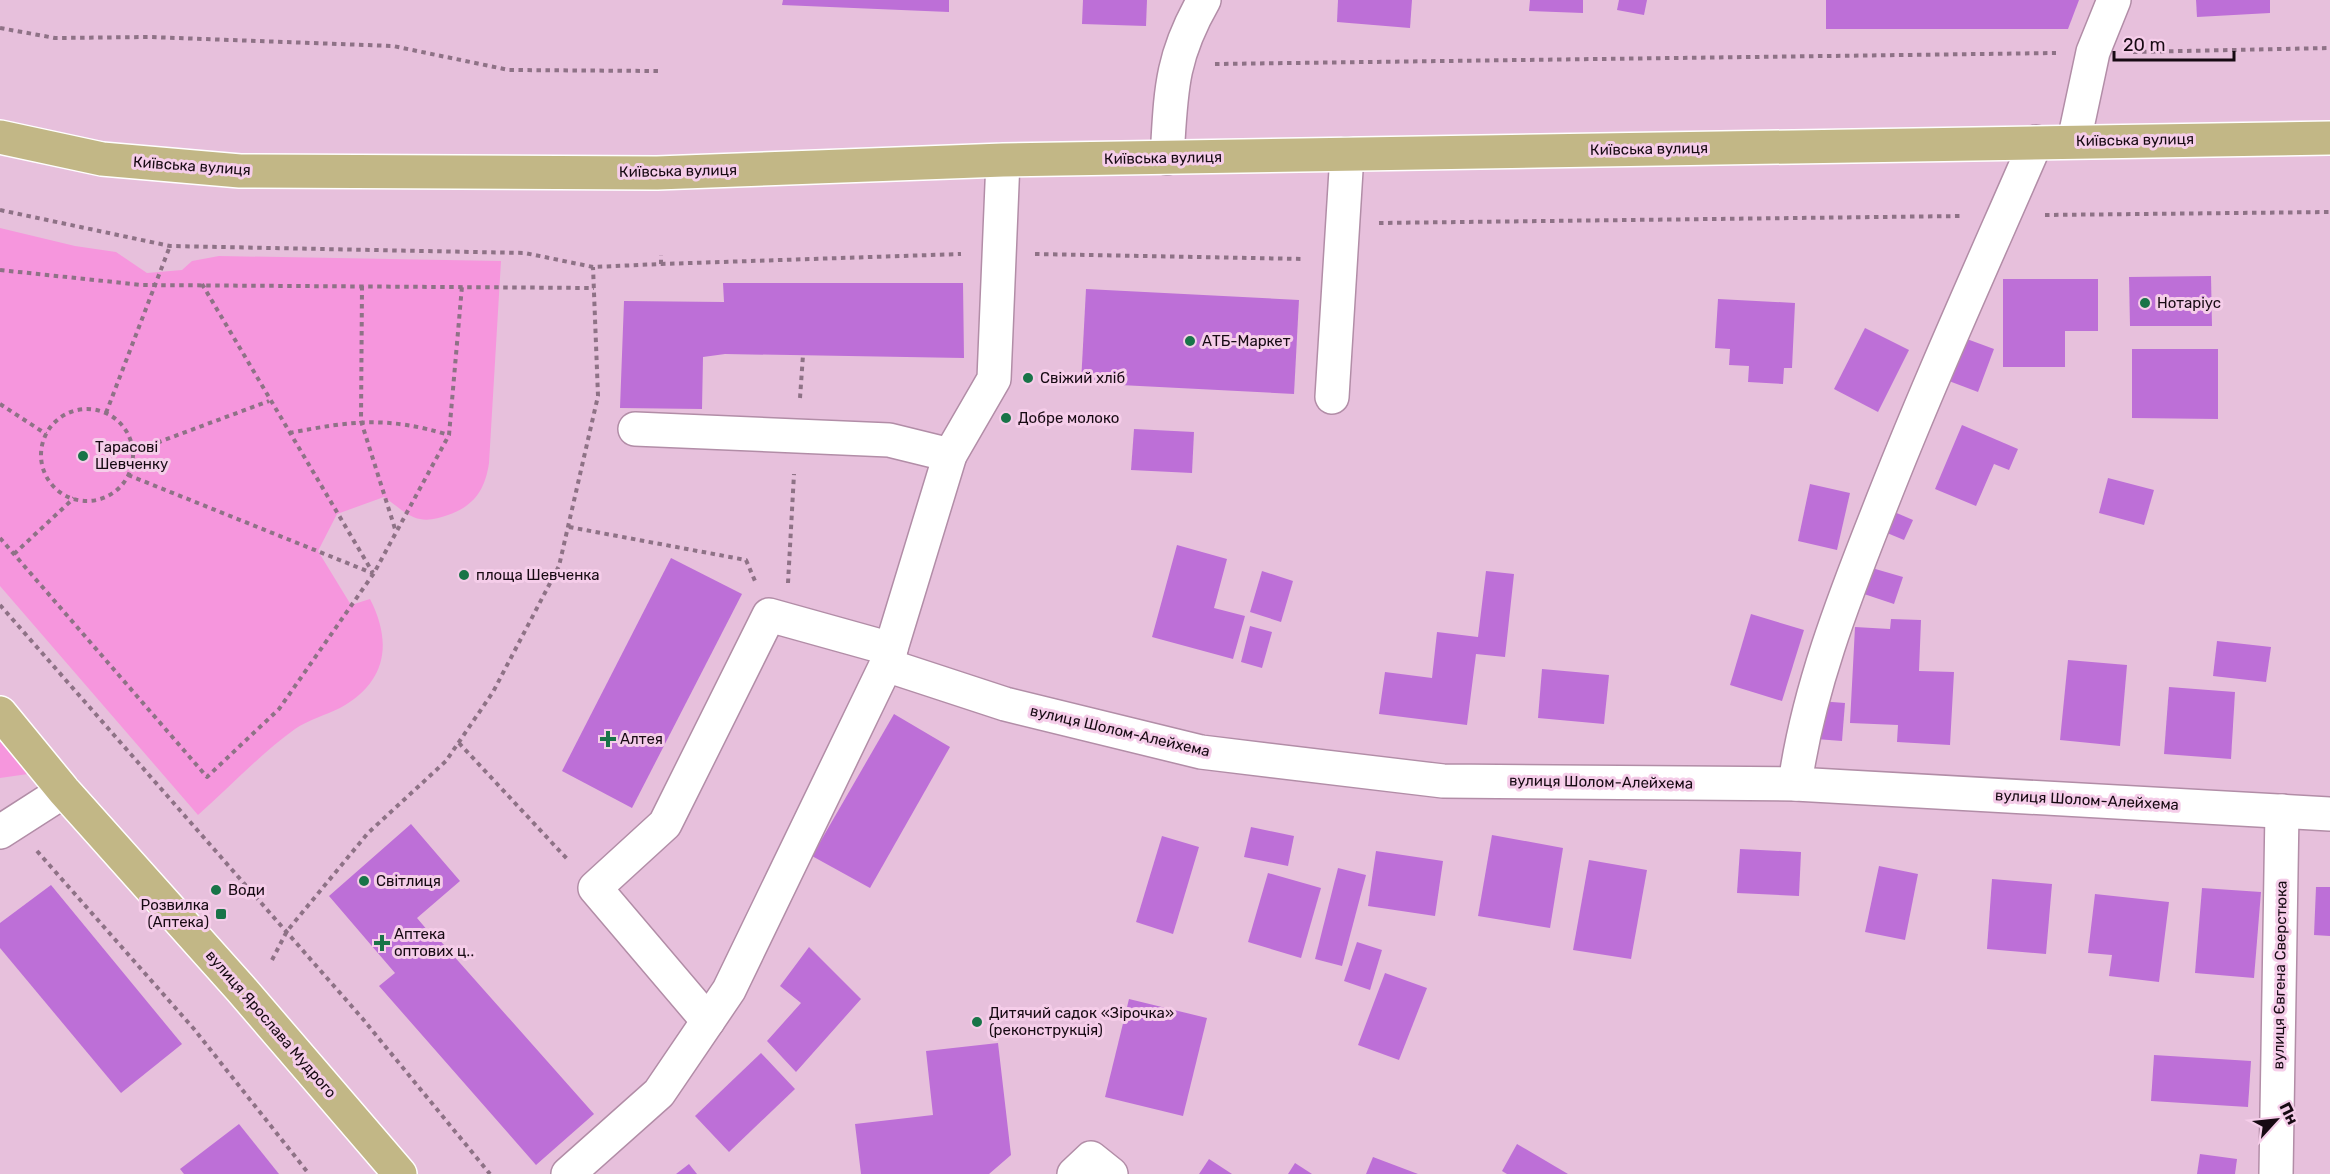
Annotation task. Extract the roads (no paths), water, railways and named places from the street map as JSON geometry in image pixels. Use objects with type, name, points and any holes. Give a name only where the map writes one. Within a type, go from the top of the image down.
[{"type":"main road","name":"Київська вулиця","points":[[0,137],[102,159],[240,171],[657,172],[1003,160],[2330,138]]},
{"type":"main road","name":"вулиця Ярослава Мудрого","points":[[0,713],[64,791],[242,989],[400,1174]]},
{"type":"street","points":[[1167,158],[1175,63],[1188,27],[1204,0]]},
{"type":"street","points":[[2074,141],[2093,52],[2114,0]]},
{"type":"street","points":[[1795,784],[1802,732],[1853,575],[1900,455],[2036,142]]},
{"type":"street","points":[[1332,397],[1347,154]]},
{"type":"street","points":[[568,1174],[659,1093],[729,990],[888,657],[950,455],[994,379],[1003,160]]},
{"type":"street","points":[[635,429],[889,440],[950,455]]},
{"type":"street","name":"вулиця Шолом-Алейхема","points":[[708,1021],[595,888],[665,824],[778,618],[888,657],[1005,704],[1201,752],[1443,781],[1795,784],[2330,814]]},
{"type":"street","points":[[6,828],[64,791]]},
{"type":"street","name":"вулиця Євгена Сверстюка","points":[[2276,1174],[2282,811]]},
{"type":"street","points":[[1074,1174],[1090,1158],[1111,1174]]},
{"type":"place","name":"Нотаріус","points":[[2145,303]]},
{"type":"place","name":"АТБ-Маркет","points":[[1190,341]]},
{"type":"place","name":"Свіжий хліб","points":[[1028,378]]},
{"type":"place","name":"Добре молоко","points":[[1006,418]]},
{"type":"place","name":"Тарасові Шевченку","points":[[83,456]]},
{"type":"place","name":"площа Шевченка","points":[[464,575]]},
{"type":"place","name":"Алтея","points":[[608,739]]},
{"type":"place","name":"Світлиця","points":[[364,881]]},
{"type":"place","name":"Води","points":[[216,890]]},
{"type":"place","name":"Розвилка (Аптека)","points":[[221,914]]},
{"type":"place","name":"Аптека оптових ц‥","points":[[382,943]]},
{"type":"place","name":"Дитячий садок «Зірочка» (реконструкція)","points":[[977,1022]]}]
